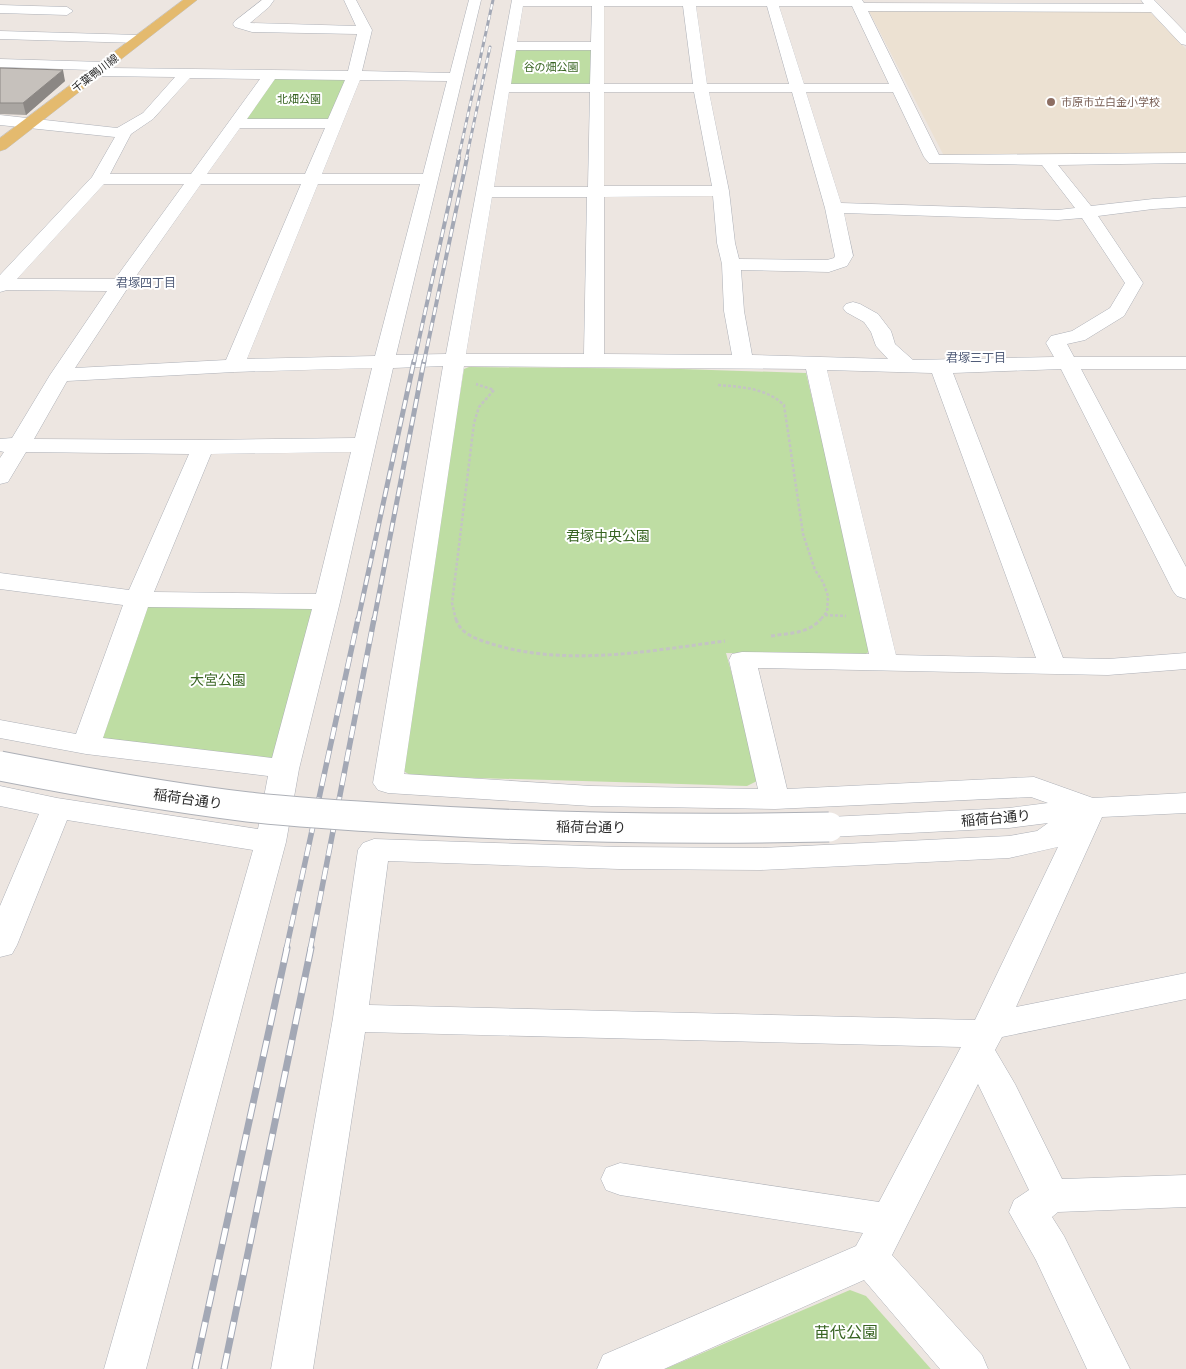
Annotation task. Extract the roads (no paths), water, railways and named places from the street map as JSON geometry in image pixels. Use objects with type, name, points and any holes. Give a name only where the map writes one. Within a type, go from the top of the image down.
[{"type":"main road","name":"千葉鴨川線","points":[[0,146],[191,0]]},
{"type":"street","points":[[3,9],[19,0]]},
{"type":"street","points":[[268,0],[240,24],[252,28],[365,30]]},
{"type":"street","points":[[234,366],[354,76],[365,30],[350,0]]},
{"type":"street","points":[[125,1369],[271,842],[284,769],[475,0]]},
{"type":"street","points":[[1091,808],[1034,787],[774,799],[591,796],[388,783],[451,382],[518,1],[1150,4],[1179,27],[1186,41]]},
{"type":"street","points":[[689,1],[701,88],[721,192],[726,243],[731,264],[734,311],[743,361]]},
{"type":"street","points":[[594,361],[598,2]]},
{"type":"street","points":[[731,264],[829,266],[841,262],[844,256],[834,208],[772,2]]},
{"type":"street","points":[[858,3],[897,88],[935,160],[1186,158]]},
{"type":"street","points":[[3,9],[70,8],[37,36]]},
{"type":"street","points":[[0,35],[139,40]]},
{"type":"street","points":[[510,46],[598,46]]},
{"type":"street","points":[[0,63],[186,73],[456,77]]},
{"type":"street","points":[[118,134],[133,128],[149,117],[186,73]]},
{"type":"street","points":[[0,477],[10,445],[60,375],[120,285],[270,74]]},
{"type":"street","points":[[504,88],[897,88]]},
{"type":"street","points":[[0,120],[30,122],[124,135],[99,179],[1,285]]},
{"type":"street","points":[[236,123],[335,124]]},
{"type":"street","points":[[1046,160],[1087,213],[1134,283],[1116,312],[1078,336],[1058,340],[1056,343],[1186,591]]},
{"type":"street","points":[[99,179],[431,179]]},
{"type":"street","points":[[485,192],[721,192]]},
{"type":"street","points":[[834,208],[1058,215],[1087,213],[1104,208],[1154,202],[1186,202]]},
{"type":"street","points":[[1,285],[120,285]]},
{"type":"street","points":[[853,308],[870,318],[881,330],[886,346],[907,366]]},
{"type":"street","points":[[60,375],[234,366],[456,360],[743,361],[940,367],[1186,362]]},
{"type":"street","points":[[815,364],[875,616],[884,663]]},
{"type":"street","points":[[940,367],[1054,666]]},
{"type":"street","points":[[10,445],[203,447],[364,445]]},
{"type":"street","points":[[86,744],[138,600],[203,447]]},
{"type":"street","points":[[0,581],[138,600],[327,602]]},
{"type":"street","points":[[774,799],[742,660],[1108,667],[1186,661]]},
{"type":"street","points":[[0,728],[86,744],[284,769]]},
{"type":"street","name":"稲荷台通り","points":[[0,766],[142,792],[250,807],[392,818],[577,827],[755,829],[829,827],[1009,818],[1091,808],[1186,803]]},
{"type":"street","points":[[0,796],[57,808],[271,842]]},
{"type":"street","points":[[0,946],[57,808]]},
{"type":"street","points":[[292,1369],[350,1018],[374,850],[619,858],[761,859],[960,850],[1009,847],[1046,840],[1091,808]]},
{"type":"street","points":[[618,1369],[870,1258],[984,1037],[1091,808]]},
{"type":"street","points":[[350,1018],[984,1037],[1186,986]]},
{"type":"street","points":[[984,1037],[997,1084],[1051,1196]]},
{"type":"street","points":[[620,1179],[889,1220]]},
{"type":"street","points":[[1109,1369],[1050,1248],[1028,1212],[1051,1196],[1186,1191]]},
{"type":"street","points":[[870,1258],[967,1369]]},
{"type":"railway","points":[[458,160],[493,0]]},
{"type":"railway","points":[[466,160],[490,47]]},
{"type":"railway","points":[[414,362],[459,158]]},
{"type":"railway","points":[[424,362],[467,158]]},
{"type":"railway","points":[[358,620],[414,361]]},
{"type":"railway","points":[[374,620],[424,361]]},
{"type":"railway","points":[[286,950],[358,619]]},
{"type":"railway","points":[[310,950],[374,619]]},
{"type":"railway","points":[[195,1369],[287,948]]},
{"type":"railway","points":[[224,1369],[311,948]]},
{"type":"place","name":"市原市立白金小学校","points":[[1051,102]]},
{"type":"district","name":"君塚四丁目","points":[[146,283]]},
{"type":"district","name":"君塚三丁目","points":[[976,358]]},
{"type":"park label","name":"谷の畑公園","points":[[551,67]]},
{"type":"park label","name":"北畑公園","points":[[299,99]]},
{"type":"park label","name":"君塚中央公園","points":[[608,536]]},
{"type":"park label","name":"大宮公園","points":[[218,680]]},
{"type":"park label","name":"苗代公園","points":[[846,1332]]}]
